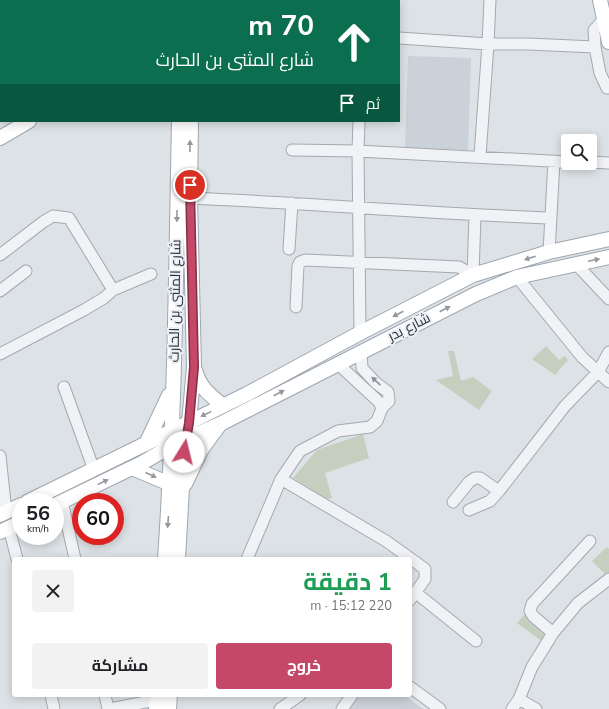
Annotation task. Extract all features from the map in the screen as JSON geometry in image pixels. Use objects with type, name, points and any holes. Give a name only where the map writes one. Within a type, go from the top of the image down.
[{"type":"main road","points":[[600,0],[609,42]]},
{"type":"main road","points":[[0,138],[27,122]]},
{"type":"main road","name":"شارع المثنى بن الحارث","points":[[176,487],[171,446],[171,431],[174,386],[179,122]]},
{"type":"main road","name":"شارع المثنى بن الحارث","points":[[191,122],[190,198],[194,367]]},
{"type":"main road","name":"شارع بدر","points":[[64,500],[132,468],[171,446],[220,424],[250,400],[360,333],[473,276],[549,252],[609,239]]},
{"type":"main road","name":"شارع بدر","points":[[46,493],[223,406],[250,400],[338,364],[476,294],[517,277],[609,257]]},
{"type":"main road","points":[[194,367],[201,386],[223,406]]},
{"type":"main road","points":[[165,557],[176,487],[189,423],[194,367]]},
{"type":"main road","points":[[146,444],[174,386]]},
{"type":"main road","points":[[178,557],[176,487],[220,424]]},
{"type":"main road","points":[[132,468],[176,487]]},
{"type":"main road","points":[[10,527],[3,514],[12,510]]},
{"type":"main road","points":[[169,709],[170,697]]},
{"type":"street","points":[[480,156],[490,0]]},
{"type":"street","points":[[604,19],[594,30],[595,47],[600,73],[607,88],[609,88]]},
{"type":"street","points":[[400,38],[488,44],[595,47]]},
{"type":"street","points":[[359,122],[358,208],[360,333]]},
{"type":"street","points":[[292,150],[480,156],[561,162]]},
{"type":"street","points":[[549,252],[554,161]]},
{"type":"street","points":[[597,162],[609,163]]},
{"type":"street","points":[[190,198],[412,210],[475,216],[551,218]]},
{"type":"street","points":[[289,249],[292,203]]},
{"type":"street","points":[[0,255],[53,216],[69,218],[112,290]]},
{"type":"street","points":[[473,276],[475,216]]},
{"type":"street","points":[[296,307],[298,266],[300,262],[305,260],[459,266],[473,276]]},
{"type":"street","points":[[576,264],[609,299]]},
{"type":"street","points":[[0,291],[26,271]]},
{"type":"street","points":[[0,354],[84,310],[104,298],[112,290],[151,274]]},
{"type":"street","points":[[517,277],[582,357],[609,382]]},
{"type":"street","points":[[248,557],[281,479],[300,451],[338,431],[370,427],[377,421],[382,408],[389,401],[388,392],[376,383],[362,368],[361,352]]},
{"type":"street","points":[[469,510],[490,501],[565,406],[598,372],[609,352]]},
{"type":"street","points":[[338,364],[379,402],[382,408]]},
{"type":"street","points":[[64,387],[94,470]]},
{"type":"street","points":[[0,456],[3,514]]},
{"type":"street","points":[[453,502],[468,482],[475,478],[480,478],[499,490]]},
{"type":"street","points":[[281,479],[386,541],[408,557]]},
{"type":"street","points":[[64,523],[74,557]]},
{"type":"street","points":[[10,527],[17,557]]},
{"type":"street","points":[[553,633],[533,616],[530,611],[532,604],[590,541]]},
{"type":"street","points":[[412,560],[425,569],[425,579],[413,596],[476,641]]},
{"type":"street","points":[[512,709],[519,699],[532,667],[553,633],[578,603],[608,583]]},
{"type":"street","points":[[412,688],[440,709]]},
{"type":"street","points":[[51,697],[54,709]]},
{"type":"street","points":[[106,697],[109,709],[156,701]]},
{"type":"street","points":[[280,709],[297,697]]},
{"type":"street","points":[[342,709],[351,697]]},
{"type":"street","points":[[519,699],[536,709]]},
{"type":"shaded area","points":[[408,56],[471,58],[468,150],[405,148]]},
{"type":"shaded area","points":[[358,697],[407,697],[423,709],[349,709]]},
{"type":"green space","points":[[546,346],[559,360],[565,356],[568,360],[555,375],[532,359]]},
{"type":"green space","points":[[448,351],[454,351],[461,381],[473,377],[492,391],[479,410],[436,380],[453,376]]},
{"type":"green space","points":[[363,434],[369,458],[325,473],[332,498],[327,499],[293,478],[317,450]]},
{"type":"green space","points":[[607,547],[609,549],[609,575],[607,576],[592,561]]},
{"type":"green space","points":[[527,612],[552,631],[543,642],[517,623]]},
{"type":"route","points":[[184,452],[189,423],[194,367],[190,185]]}]
